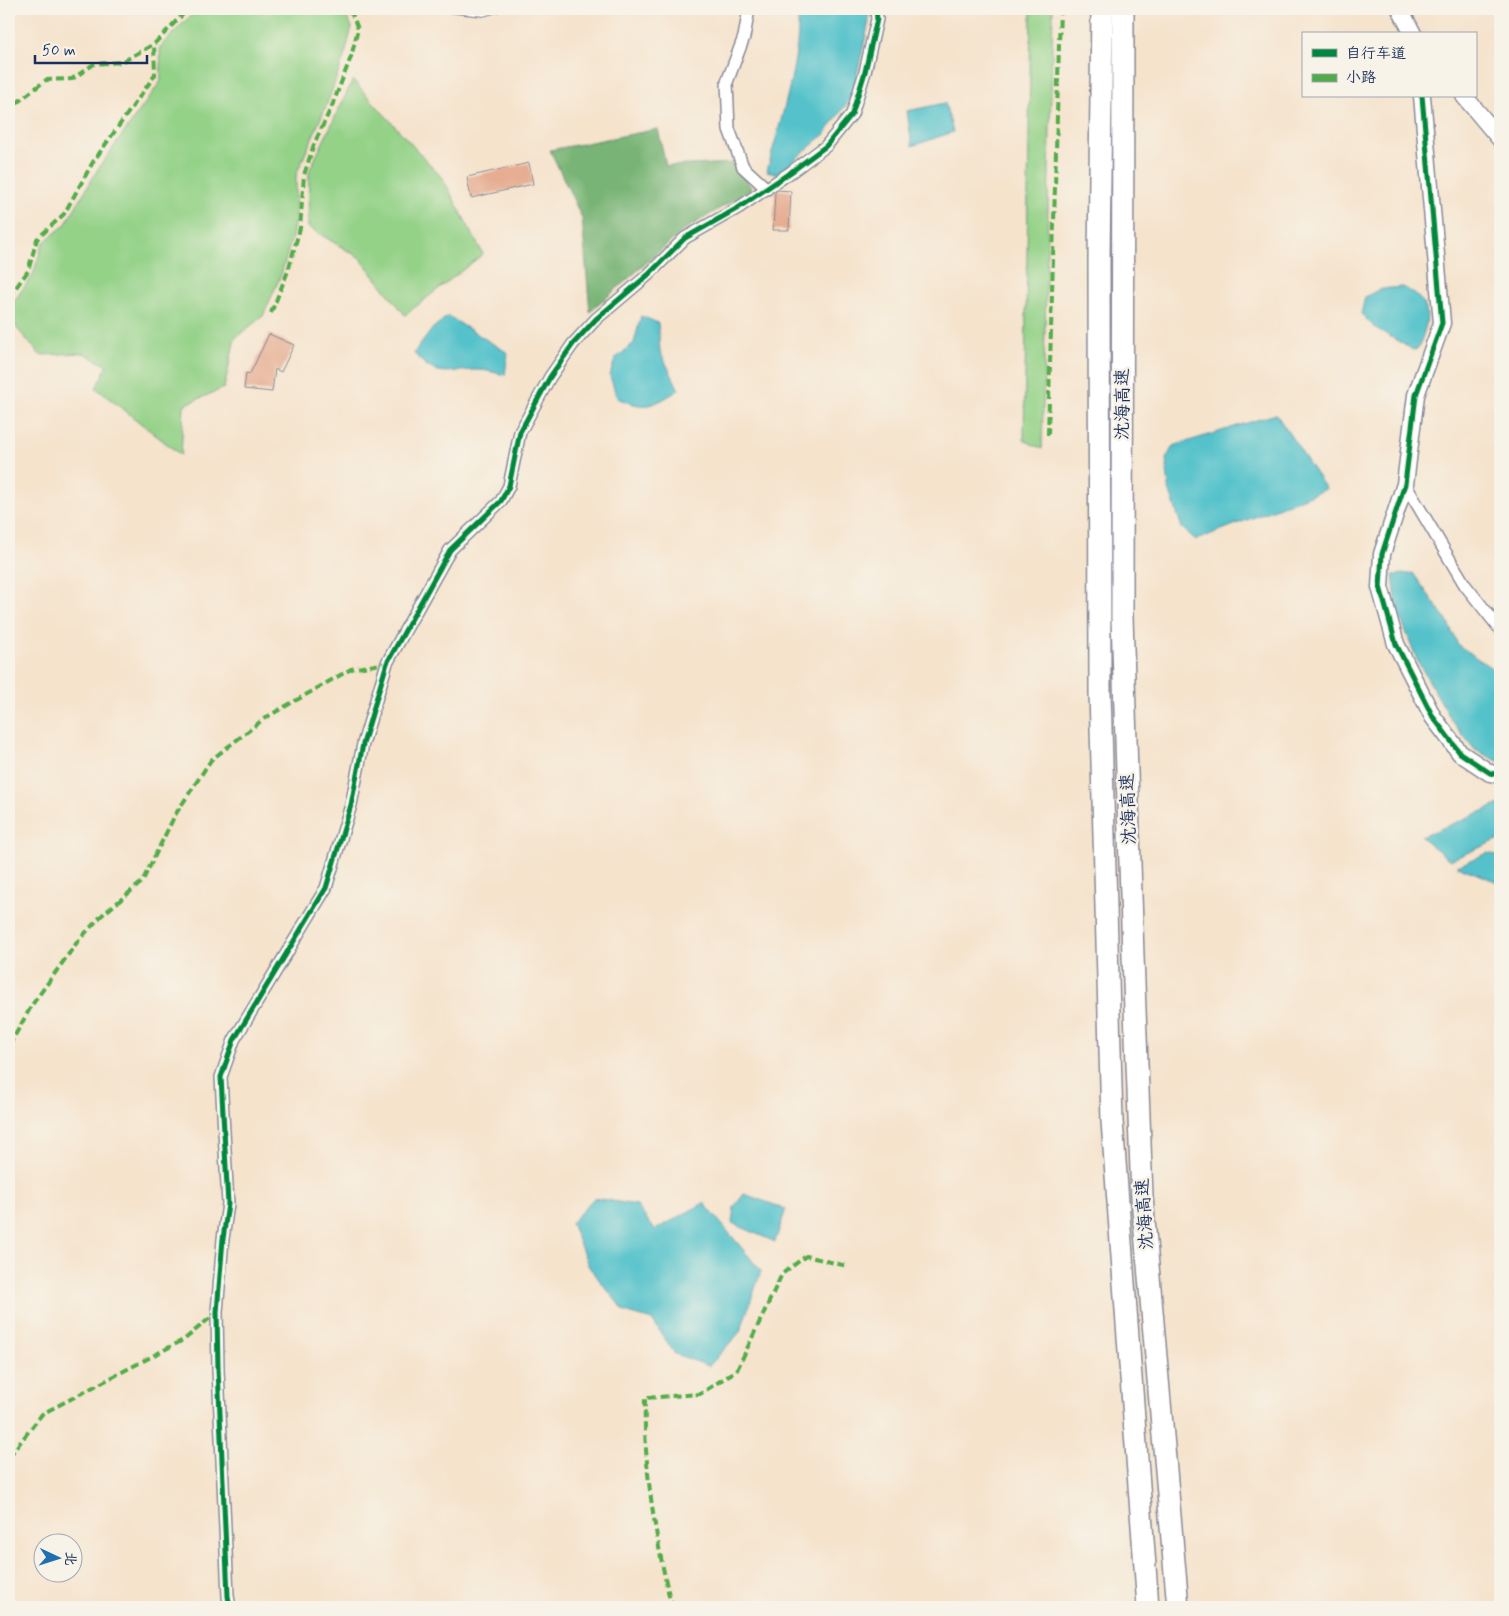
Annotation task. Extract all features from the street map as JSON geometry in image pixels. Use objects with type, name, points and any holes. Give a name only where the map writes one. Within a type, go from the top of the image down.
[{"type":"highway","name":"沈海高速","points":[[1102,9],[1099,250],[1100,692],[1112,1121],[1148,1607]]},
{"type":"highway","name":"沈海高速","points":[[1123,9],[1122,618],[1133,966],[1142,1197],[1178,1607]]},
{"type":"street","points":[[749,9],[744,36],[726,82],[729,129],[743,167],[767,188]]},
{"type":"street","points":[[230,1607],[228,1596],[217,1312],[222,1239],[228,1204],[221,1077],[234,1040],[326,888],[351,805],[363,744],[387,663],[450,550],[501,501],[509,486],[520,432],[550,377],[573,344],[596,319],[648,275],[684,238],[767,188],[826,146],[852,114],[866,72],[877,19],[876,9]]},
{"type":"street","points":[[1400,9],[1412,32]]},
{"type":"street","points":[[1422,98],[1442,323],[1416,395],[1404,484],[1382,554],[1380,588],[1396,644],[1433,717],[1460,753],[1490,773],[1500,775]]},
{"type":"street","points":[[1466,98],[1500,139]]},
{"type":"street","points":[[1404,484],[1465,585],[1500,628]]},
{"type":"lane","points":[[352,11],[360,9]]},
{"type":"lane","points":[[446,9],[483,13],[497,9]]},
{"type":"green space","points":[[197,9],[342,9],[352,27],[345,54],[327,104],[296,175],[296,213],[292,237],[281,275],[263,316],[235,338],[224,388],[184,405],[181,455],[96,388],[107,366],[84,353],[40,355],[9,319],[14,301],[33,275],[43,243],[65,225],[98,169],[161,81],[160,47]]},
{"type":"green space","points":[[1031,9],[1053,9],[1042,449],[1024,440]]},
{"type":"green space","points":[[353,80],[443,179],[483,254],[405,315],[360,258],[308,227],[309,171]]},
{"type":"green space","points":[[658,129],[666,166],[735,163],[752,189],[684,230],[590,312],[582,218],[550,150]]},
{"type":"water","points":[[797,9],[868,9],[869,22],[852,96],[825,134],[778,174],[767,171],[789,90],[797,46]]},
{"type":"water","points":[[945,103],[953,132],[912,146],[907,111]]},
{"type":"water","points":[[1403,287],[1420,299],[1427,313],[1427,321],[1422,339],[1418,349],[1413,350],[1374,327],[1361,314],[1365,297],[1380,289]]},
{"type":"water","points":[[448,316],[508,353],[505,375],[481,370],[443,372],[429,367],[414,353],[433,328]]},
{"type":"water","points":[[641,316],[658,323],[660,351],[679,390],[649,405],[636,404],[617,398],[610,376],[615,359],[634,343]]},
{"type":"water","points":[[1276,414],[1326,489],[1196,540],[1182,528],[1169,489],[1166,459],[1173,446]]},
{"type":"water","points":[[1413,573],[1447,621],[1458,645],[1500,674],[1500,762],[1475,750],[1452,721],[1417,660],[1397,608],[1393,575]]},
{"type":"water","points":[[1500,804],[1500,839],[1450,860],[1421,837]]},
{"type":"water","points":[[1488,853],[1500,856],[1500,883],[1457,866]]},
{"type":"water","points":[[744,1194],[786,1209],[775,1242],[732,1223],[734,1207]]},
{"type":"water","points":[[594,1198],[636,1205],[655,1230],[704,1203],[761,1271],[740,1332],[709,1366],[675,1354],[652,1320],[625,1312],[589,1267],[571,1223]]},
{"type":"building","points":[[529,163],[533,184],[471,198],[467,177]]},
{"type":"building","points":[[778,190],[791,191],[789,230],[773,230],[775,192]]},
{"type":"building","points":[[269,334],[294,345],[281,372],[275,369],[272,392],[244,389],[246,373],[250,374]]},
{"type":"marked path","points":[[9,113],[14,105],[46,80],[72,79],[94,64],[122,62],[154,44],[188,9]]},
{"type":"marked path","points":[[271,313],[288,271],[300,228],[304,175],[314,144],[332,106],[351,57],[358,29],[350,9]]},
{"type":"marked path","points":[[1048,435],[1060,9]]},
{"type":"marked path","points":[[9,297],[28,271],[37,239],[64,214],[93,162],[155,75],[154,44]]},
{"type":"marked path","points":[[9,1046],[32,1005],[78,941],[101,916],[142,882],[175,815],[211,760],[265,718],[351,669],[387,663]]},
{"type":"marked path","points":[[676,1607],[670,1600],[659,1550],[651,1499],[646,1449],[645,1398],[700,1394],[737,1370],[782,1274],[806,1256],[847,1266]]},
{"type":"marked path","points":[[9,1457],[42,1414],[185,1339],[217,1312]]},
{"type":"cycle path","points":[[230,1607],[228,1596],[217,1312],[228,1204],[221,1077],[234,1040],[326,888],[351,805],[363,744],[387,663],[450,550],[501,501],[509,486],[520,432],[550,377],[573,344],[596,319],[648,275],[685,238],[738,208],[826,146],[852,114],[865,72],[877,19],[876,9]]},
{"type":"cycle path","points":[[1422,98],[1442,323],[1416,395],[1405,484],[1382,554],[1380,587],[1396,644],[1433,717],[1460,753],[1490,773],[1500,775]]}]
